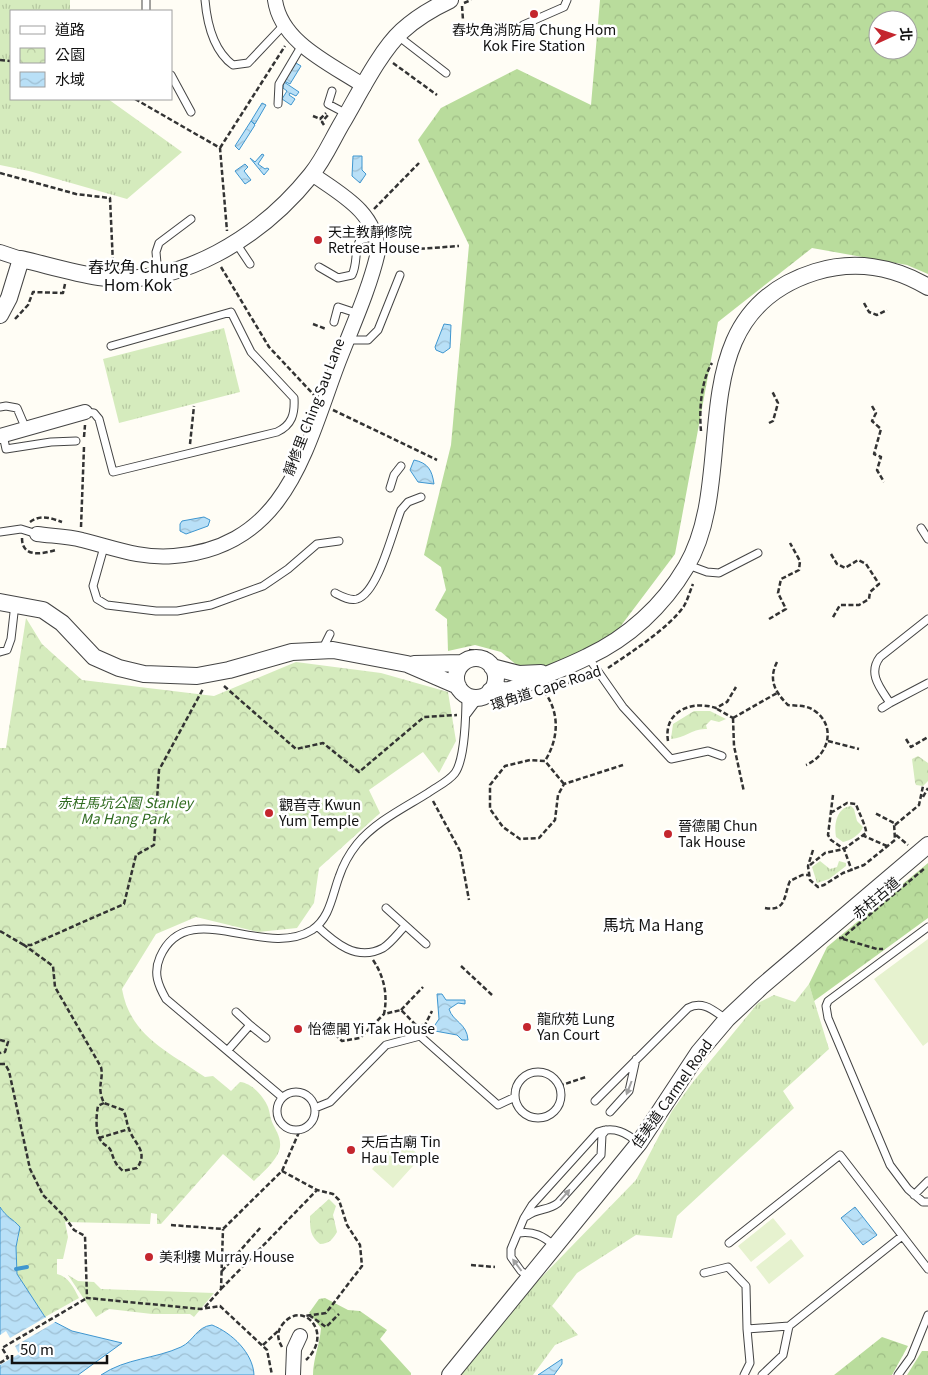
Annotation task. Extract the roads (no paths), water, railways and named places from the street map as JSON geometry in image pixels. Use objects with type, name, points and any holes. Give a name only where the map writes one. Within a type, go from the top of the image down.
[{"type":"street","points":[[275,0],[283,26],[295,44],[364,86]]},
{"type":"street","points":[[0,252],[21,259],[100,277],[137,278],[158,276],[214,255],[232,240],[280,208],[312,174],[364,86],[398,36],[433,8],[456,2]]},
{"type":"street","name":"靜修里 Ching Sau Lane","points":[[31,532],[80,539],[138,556],[186,555],[228,541],[262,519],[282,498],[295,476],[378,252],[376,236],[366,217],[353,202],[312,174]]},
{"type":"street","points":[[0,315],[9,298],[21,259]]},
{"type":"street","name":"環角道 Cape Road","points":[[8,602],[35,607],[50,613],[62,623],[87,652],[100,661],[144,674],[186,677],[203,675],[292,652],[347,651],[407,664],[473,693],[509,690],[548,672],[588,657],[624,636],[643,620],[694,567],[705,517],[718,402],[725,367],[740,332],[767,299],[790,283],[813,273],[843,266],[880,268],[910,277],[928,287]]},
{"type":"street","points":[[2,436],[85,412]]},
{"type":"street","points":[[464,657],[457,674],[473,693]]},
{"type":"street","name":"環角道 Cape Road","points":[[407,664],[464,657],[493,662],[519,674],[548,672]]},
{"type":"street","name":"環角道 Cape Road","points":[[473,693],[496,680],[493,662]]},
{"type":"street","name":"佳美道 Carmel Road","points":[[450,1375],[640,1143],[721,1016],[766,982],[920,847]]},
{"type":"street","points":[[293,1375],[294,1349],[300,1336]]},
{"type":"lane","points":[[205,0],[214,38],[227,60],[233,65],[248,63],[283,26]]},
{"type":"lane","points":[[523,25],[564,7],[567,0]]},
{"type":"lane","points":[[398,36],[446,73]]},
{"type":"lane","points":[[278,104],[279,84],[295,44]]},
{"type":"lane","points":[[172,78],[191,112]]},
{"type":"lane","points":[[332,91],[328,104],[347,115]]},
{"type":"lane","points":[[158,276],[156,252],[159,243],[192,219]]},
{"type":"lane","points":[[320,267],[338,278],[352,275],[357,265],[357,245],[360,240],[376,236]]},
{"type":"lane","points":[[232,240],[250,264]]},
{"type":"lane","points":[[346,340],[368,340],[378,330],[400,275]]},
{"type":"lane","points":[[334,322],[338,307],[356,313]]},
{"type":"lane","points":[[85,412],[94,413],[99,419],[113,472],[285,428],[292,418],[294,398],[252,352],[231,312],[111,346]]},
{"type":"lane","points":[[0,407],[17,408],[26,429]]},
{"type":"lane","points":[[2,436],[6,449],[51,442],[76,441]]},
{"type":"lane","points":[[390,488],[394,475],[401,466]]},
{"type":"lane","points":[[335,593],[349,599],[357,599],[367,593],[375,580],[401,510],[408,502],[421,497]]},
{"type":"lane","points":[[921,528],[928,539]]},
{"type":"lane","points":[[0,532],[31,532]]},
{"type":"lane","points":[[104,547],[93,586],[97,599],[112,606],[172,611],[211,606],[250,592],[275,578],[317,544],[339,540]]},
{"type":"lane","points":[[694,567],[714,574],[722,573],[758,553]]},
{"type":"lane","points":[[0,652],[6,650],[11,639],[8,602]]},
{"type":"lane","points":[[890,703],[875,679],[876,662],[928,619]]},
{"type":"lane","points":[[322,650],[330,634]]},
{"type":"lane","points":[[588,657],[623,707],[671,759],[708,751],[722,756]]},
{"type":"lane","points":[[882,708],[928,683]]},
{"type":"lane","points":[[282,1097],[166,1000],[158,987],[156,976],[164,949],[180,935],[196,929],[210,928],[283,940],[299,936],[317,926],[330,906],[343,866],[359,842],[382,823],[456,772],[464,737],[466,714],[473,693]]},
{"type":"lane","points":[[466,714],[473,693]]},
{"type":"lane","points":[[386,908],[426,944]]},
{"type":"lane","points":[[317,926],[345,948],[368,952],[384,947],[406,926]]},
{"type":"lane","points":[[928,927],[828,1000],[826,1006],[828,1018],[890,1165],[901,1182],[914,1195],[924,1202],[928,1202]]},
{"type":"lane","points":[[595,1101],[678,1017],[696,1004],[703,1005],[721,1016]]},
{"type":"lane","points":[[236,1012],[266,1038]]},
{"type":"lane","points":[[228,1050],[250,1025]]},
{"type":"lane","points":[[315,1108],[330,1102],[386,1045],[420,1036],[498,1105],[515,1097]]},
{"type":"lane","points":[[610,1112],[629,1091],[636,1058]]},
{"type":"lane","points":[[543,1072],[555,1080],[559,1086],[560,1100],[558,1107],[547,1116],[533,1118],[526,1115],[520,1110],[515,1097],[518,1083],[529,1074],[543,1072]]},
{"type":"lane","points":[[301,1092],[310,1097],[315,1108],[312,1122],[300,1130],[291,1130],[280,1122],[276,1112],[282,1097],[288,1093],[301,1092]]},
{"type":"lane","points":[[524,1218],[536,1210],[548,1209],[558,1203],[601,1155],[602,1135],[606,1129]]},
{"type":"lane","points":[[530,1278],[521,1271],[511,1258],[511,1249],[524,1218],[532,1205],[598,1132],[606,1129],[622,1132],[640,1143]]},
{"type":"lane","points":[[729,1243],[840,1155],[928,1269]]},
{"type":"lane","points":[[914,1195],[928,1181]]},
{"type":"lane","points":[[519,1233],[529,1232],[538,1234],[556,1246]]},
{"type":"lane","points":[[746,1329],[790,1326],[902,1236]]},
{"type":"lane","points":[[704,1273],[728,1266],[746,1286],[746,1329],[750,1363],[744,1375]]},
{"type":"lane","points":[[898,1375],[912,1357],[928,1314]]},
{"type":"lane","points":[[762,1375],[783,1356],[790,1326]]},
{"type":"water","points":[[296,63],[301,66],[290,84],[284,81]]},
{"type":"water","points":[[284,82],[299,92],[296,96],[290,93],[289,95],[295,99],[291,105],[282,99],[287,91],[283,88]]},
{"type":"water","points":[[262,103],[266,105],[255,124],[251,121]]},
{"type":"water","points":[[251,121],[255,125],[239,150],[235,146]]},
{"type":"water","points":[[262,154],[264,155],[258,164],[265,169],[269,169],[264,175],[250,158],[255,162]]},
{"type":"water","points":[[353,156],[362,156],[362,170],[366,174],[360,183],[352,176]]},
{"type":"water","points":[[245,164],[248,167],[244,171],[251,180],[245,184],[235,171]]},
{"type":"water","points":[[444,324],[451,325],[450,348],[443,353],[436,350],[435,347]]},
{"type":"water","points":[[414,460],[426,465],[432,475],[434,484],[418,482],[410,470]]},
{"type":"water","points":[[204,517],[210,520],[208,526],[186,534],[180,531],[182,521]]},
{"type":"water","points":[[437,994],[442,994],[446,1000],[465,1000],[465,1004],[458,1003],[449,1009],[463,1026],[468,1040],[462,1040],[457,1035],[435,1031],[435,1025],[439,1019]]},
{"type":"water","points":[[0,1207],[20,1227],[16,1247],[17,1274],[45,1317],[72,1331],[122,1343],[78,1375],[0,1375]]},
{"type":"water","points":[[855,1207],[877,1235],[863,1245],[841,1218]]},
{"type":"water","points":[[212,1325],[227,1333],[246,1352],[253,1367],[254,1375],[101,1375],[120,1365],[181,1347],[202,1328]]},
{"type":"water","points":[[562,1359],[562,1364],[554,1375],[538,1375]]},
{"type":"waterway","points":[[16,1269],[27,1267]]},
{"type":"place","name":"舂坎角消防局 Chung Hom Kok Fire Station","points":[[534,14]]},
{"type":"place","name":"天主教靜修院 Retreat House","points":[[318,240]]},
{"type":"place","name":"觀音寺 Kwun Yum Temple","points":[[269,813]]},
{"type":"place","name":"晉德閣 Chun Tak House","points":[[668,834]]},
{"type":"place","name":"龍欣苑 Lung Yan Court","points":[[527,1027]]},
{"type":"place","name":"怡德閣 Yi Tak House","points":[[298,1029]]},
{"type":"place","name":"天后古廟 Tin Hau Temple","points":[[351,1150]]},
{"type":"place","name":"美利樓 Murray House","points":[[149,1257]]},
{"type":"district","name":"舂坎角 Chung Hom Kok","points":[[138,276]]},
{"type":"district","name":"馬坑 Ma Hang","points":[[653,925]]},
{"type":"park label","name":"赤柱馬坑公園 Stanley Ma Hang Park","points":[[125,812]]}]
